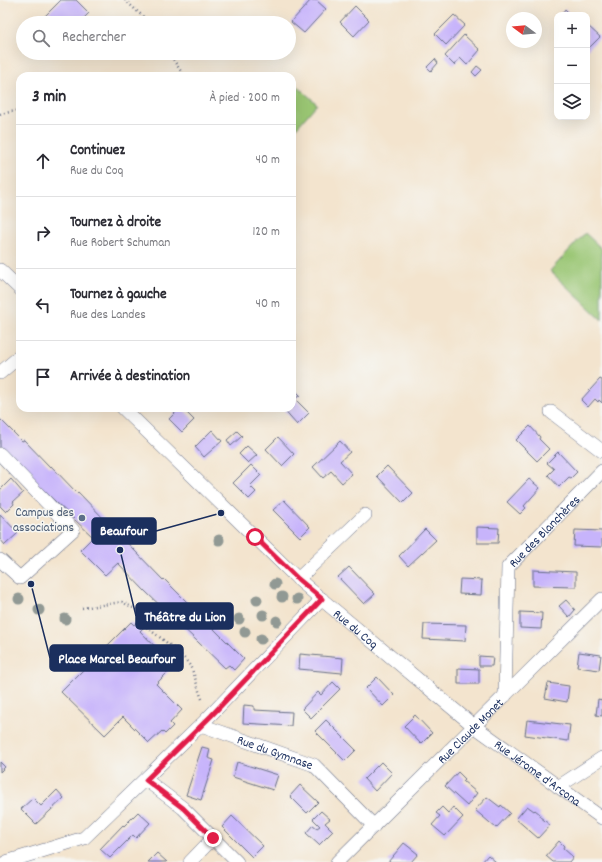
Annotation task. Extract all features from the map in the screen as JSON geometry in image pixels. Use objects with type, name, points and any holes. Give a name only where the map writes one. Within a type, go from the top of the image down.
[{"type":"street","points":[[0,270],[16,285]]},
{"type":"street","points":[[0,373],[16,359]]},
{"type":"street","name":"Rue du Coq","points":[[127,412],[298,579],[474,726]]},
{"type":"street","points":[[551,412],[602,451]]},
{"type":"street","points":[[0,454],[73,530],[20,578],[0,560]]},
{"type":"street","name":"Rue des Blanchères","points":[[505,696],[508,566],[602,470]]},
{"type":"street","points":[[298,579],[365,515]]},
{"type":"street","points":[[6,862],[84,838],[146,780],[201,725],[322,599]]},
{"type":"street","name":"Rue Claude Monet","points":[[337,862],[602,599]]},
{"type":"street","name":"Rue du Gymnase","points":[[201,725],[314,765],[374,826]]},
{"type":"street","name":"Rue Jérome d'Arcona","points":[[474,726],[602,818]]},
{"type":"street","points":[[558,787],[602,758]]},
{"type":"street","points":[[146,780],[183,808],[237,862]]},
{"type":"street","points":[[190,862],[213,838]]},
{"type":"path","points":[[125,0],[142,16]]},
{"type":"path","points":[[174,60],[181,72]]},
{"type":"path","points":[[0,114],[16,111]]},
{"type":"path","points":[[82,608],[122,602],[143,613],[144,625],[191,666],[198,692],[203,701]]},
{"type":"green space","points":[[296,85],[317,104],[296,128]]},
{"type":"green space","points":[[585,233],[602,249],[602,320],[550,271]]},
{"type":"building","points":[[61,0],[76,0],[89,13],[86,16],[45,16]]},
{"type":"building","points":[[311,0],[316,0],[326,9],[304,33],[296,26],[296,16]]},
{"type":"building","points":[[355,6],[369,20],[354,36],[340,22]]},
{"type":"building","points":[[454,15],[465,25],[446,45],[435,34]]},
{"type":"building","points":[[590,28],[600,37],[590,47]]},
{"type":"building","points":[[464,35],[480,50],[467,65],[460,58],[454,65],[445,56]]},
{"type":"building","points":[[435,59],[438,63],[431,71],[427,67]]},
{"type":"building","points":[[477,66],[482,70],[476,76],[472,72]]},
{"type":"building","points":[[600,379],[602,380],[602,403],[595,399],[588,407],[581,400]]},
{"type":"building","points":[[296,391],[300,395],[296,398]]},
{"type":"building","points":[[296,400],[309,413],[297,425],[286,412],[296,412]]},
{"type":"building","points":[[176,412],[186,412],[194,420],[182,432],[169,419]]},
{"type":"building","points":[[0,419],[22,441],[24,440],[77,493],[78,492],[163,580],[164,579],[244,659],[234,670],[229,665],[225,668],[118,563],[105,575],[80,550],[93,537],[0,449]]},
{"type":"building","points":[[530,426],[540,437],[539,439],[549,449],[537,461],[516,440]]},
{"type":"building","points":[[212,430],[222,441],[204,457],[195,447]]},
{"type":"building","points":[[237,431],[242,436],[231,446],[227,440]]},
{"type":"building","points":[[278,437],[294,454],[282,466],[266,449]]},
{"type":"building","points":[[340,441],[350,452],[340,461],[352,474],[342,483],[331,471],[323,478],[313,467]]},
{"type":"building","points":[[247,446],[257,455],[248,463],[239,454]]},
{"type":"building","points":[[558,452],[577,472],[571,478],[569,477],[559,487],[548,475],[554,469],[547,463]]},
{"type":"building","points":[[251,465],[261,475],[250,486],[256,492],[249,499],[233,483]]},
{"type":"building","points":[[387,466],[413,493],[403,503],[377,476]]},
{"type":"building","points":[[11,479],[23,493],[13,502],[14,504],[6,512],[0,506],[0,490]]},
{"type":"building","points":[[529,479],[540,488],[524,506],[526,508],[520,514],[507,502]]},
{"type":"building","points":[[284,500],[310,527],[300,537],[273,510]]},
{"type":"building","points":[[0,514],[18,533],[5,545],[0,539]]},
{"type":"building","points":[[477,527],[499,528],[498,543],[477,543]]},
{"type":"building","points":[[425,529],[436,540],[408,566],[399,556]]},
{"type":"building","points":[[575,530],[602,531],[602,547],[574,546]]},
{"type":"building","points":[[349,567],[375,594],[364,604],[338,577]]},
{"type":"building","points":[[533,570],[576,572],[576,587],[533,586]]},
{"type":"building","points":[[460,579],[482,580],[481,595],[459,594]]},
{"type":"building","points":[[566,600],[575,610],[569,617],[559,606]]},
{"type":"building","points":[[520,612],[542,613],[541,629],[520,628]]},
{"type":"building","points":[[140,619],[146,625],[140,631],[174,666],[156,684],[182,710],[170,723],[173,726],[165,734],[162,731],[149,743],[123,717],[105,735],[61,692],[131,622],[134,625]]},
{"type":"building","points":[[424,624],[466,625],[465,641],[423,639]]},
{"type":"building","points":[[579,652],[601,655],[599,670],[577,667]]},
{"type":"building","points":[[300,654],[343,658],[342,673],[299,669]]},
{"type":"building","points":[[479,656],[493,657],[492,666],[479,666]]},
{"type":"building","points":[[458,668],[479,669],[479,684],[458,684]]},
{"type":"building","points":[[377,677],[394,695],[383,706],[366,688]]},
{"type":"building","points":[[333,682],[340,689],[311,718],[302,709],[318,692],[321,695]]},
{"type":"building","points":[[548,683],[569,686],[567,702],[545,698]]},
{"type":"building","points":[[598,699],[602,700],[602,716],[596,715]]},
{"type":"building","points":[[244,705],[254,706],[254,710],[292,712],[291,726],[243,723]]},
{"type":"building","points":[[415,715],[432,733],[421,744],[404,726]]},
{"type":"building","points":[[326,720],[356,750],[345,761],[315,731]]},
{"type":"building","points":[[527,720],[570,725],[568,741],[525,735]]},
{"type":"building","points":[[202,747],[210,749],[208,758],[214,760],[201,800],[186,795]]},
{"type":"building","points":[[0,762],[5,767],[0,772]]},
{"type":"building","points":[[237,762],[278,775],[273,790],[233,777]]},
{"type":"building","points":[[381,762],[392,773],[375,791],[364,779]]},
{"type":"building","points":[[458,772],[465,779],[463,781],[477,793],[467,806],[445,786]]},
{"type":"building","points":[[300,785],[318,802],[307,813],[290,796]]},
{"type":"building","points":[[57,790],[64,798],[36,824],[21,809],[33,798],[41,806]]},
{"type":"building","points":[[487,797],[500,807],[501,805],[510,813],[496,828],[475,810]]},
{"type":"building","points":[[527,806],[540,814],[539,816],[550,825],[538,838],[516,819]]},
{"type":"building","points":[[442,807],[448,813],[453,807],[463,817],[445,836],[432,825],[440,816],[436,813]]},
{"type":"building","points":[[321,811],[330,819],[325,823],[333,831],[319,845],[306,833],[313,825],[317,828],[320,826],[313,819]]},
{"type":"building","points":[[138,812],[150,823],[136,838],[133,835],[110,858],[100,849]]},
{"type":"building","points":[[232,816],[263,846],[252,857],[222,827]]},
{"type":"building","points":[[559,841],[564,846],[563,848],[573,857],[569,862],[553,862],[546,856]]},
{"type":"building","points":[[404,843],[418,854],[411,862],[388,862]]},
{"type":"building","points":[[157,853],[167,862],[148,862]]},
{"type":"building","points":[[488,855],[496,862],[482,862]]},
{"type":"place","name":"Beaufour","points":[[221,513]]},
{"type":"place","name":"Campus des associations","points":[[82,518]]},
{"type":"place","name":"Théâtre du Lion","points":[[120,550]]},
{"type":"place","name":"Place Marcel Beaufour","points":[[31,584]]},
{"type":"route","points":[[213,838],[183,808],[146,780],[211,716],[322,599],[298,579],[255,537]]}]
